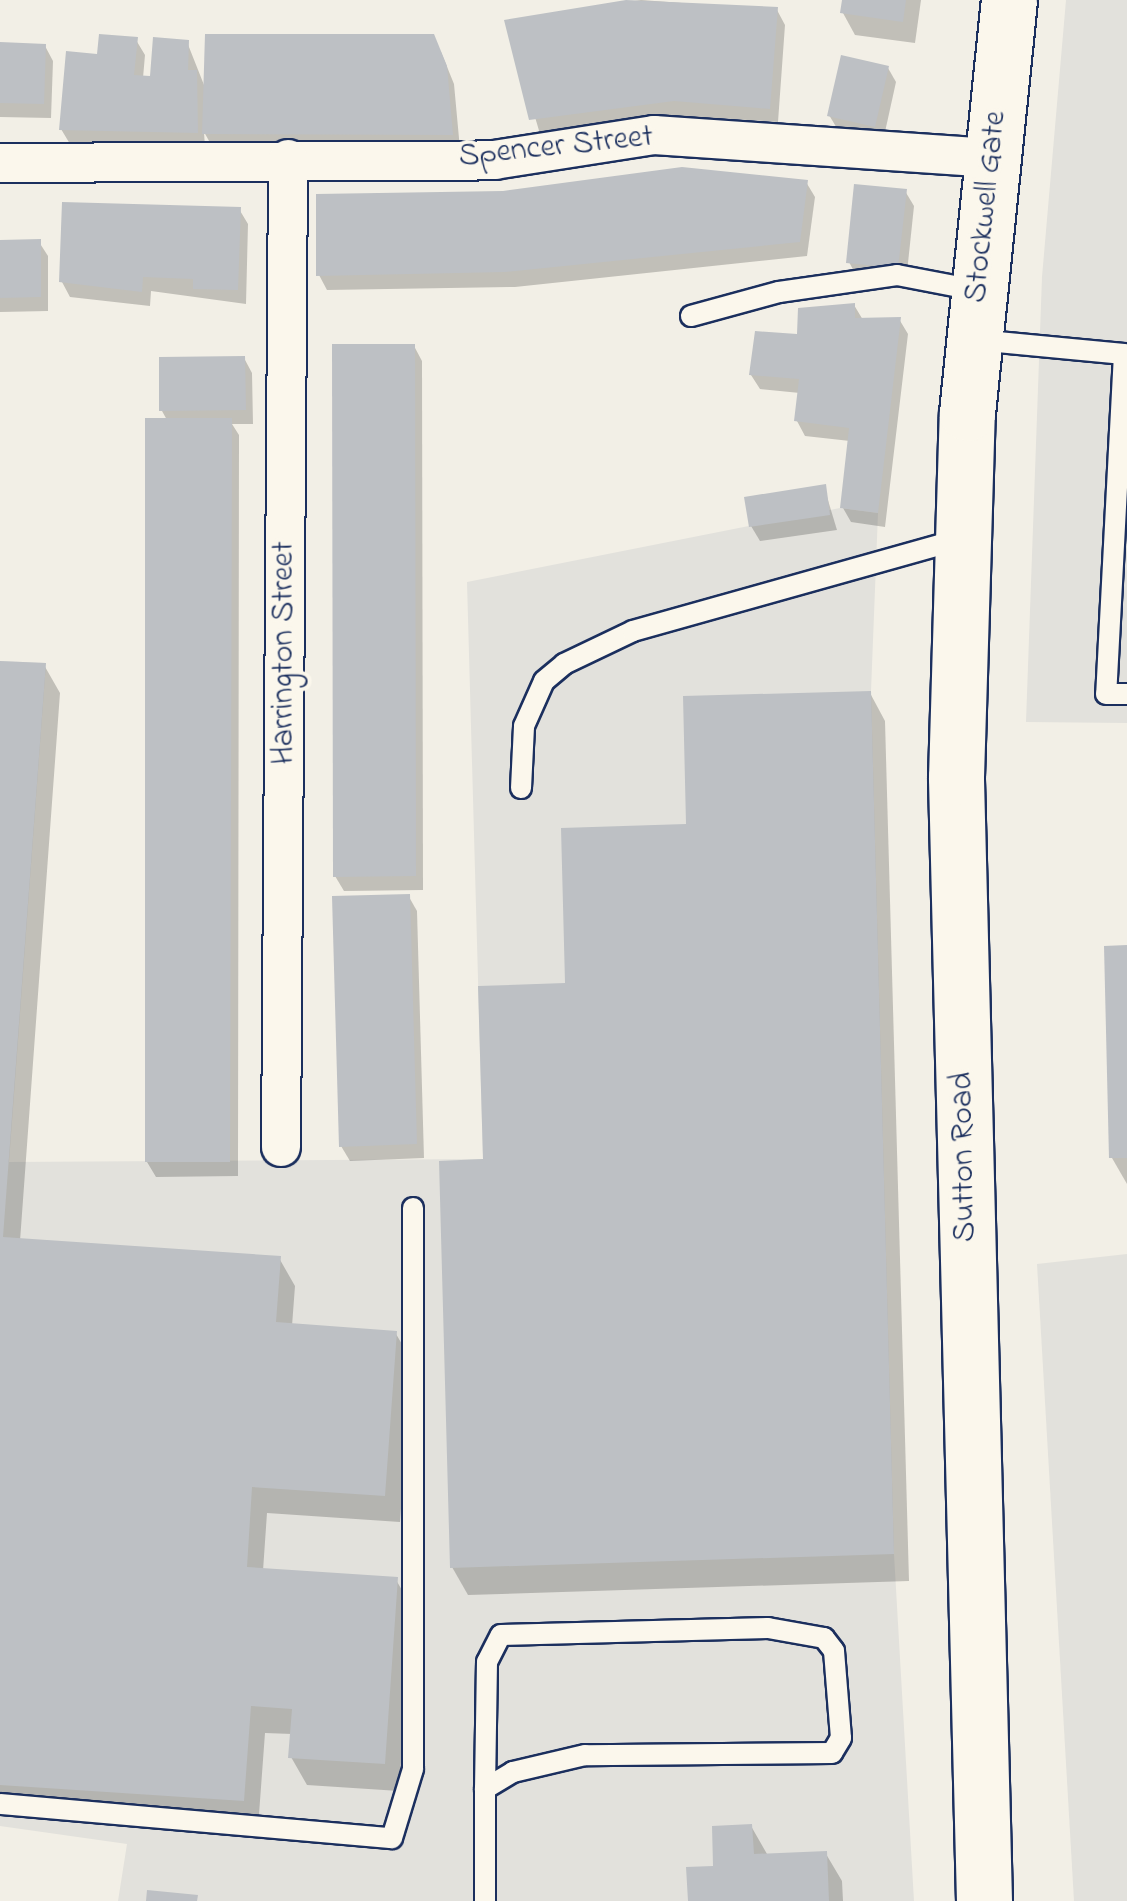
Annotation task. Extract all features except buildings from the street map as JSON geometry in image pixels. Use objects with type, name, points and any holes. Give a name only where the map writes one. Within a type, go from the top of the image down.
[{"type":"highway","name":"Stockwell Gate","points":[[967,414],[1009,0]]},
{"type":"highway","name":"Sutton Road","points":[[967,414],[956,777],[984,1901]]},
{"type":"street","name":"Spencer Street","points":[[0,164],[288,158],[494,160],[654,135],[991,158]]},
{"type":"street","name":"Harrington Street","points":[[281,1146],[288,158]]},
{"type":"lane","points":[[691,316],[779,292],[897,275],[976,315],[1124,354],[1106,694],[1127,694]]},
{"type":"lane","points":[[521,788],[524,726],[544,681],[564,664],[633,631],[964,538]]},
{"type":"lane","points":[[0,1804],[392,1838],[413,1768],[413,1208]]},
{"type":"lane","points":[[485,1789],[513,1772],[585,1755],[832,1753],[840,1738],[834,1651],[824,1638],[768,1628],[501,1634],[487,1662],[485,1789],[485,1901]]},
{"type":"shaded area","points":[[1066,0],[1127,0],[1127,723],[1026,722],[1042,277]]},
{"type":"shaded area","points":[[840,508],[878,513],[871,691],[894,1554],[914,1901],[118,1901],[127,1844],[0,1826],[0,661],[46,663],[9,1162],[483,1159],[467,582]]},
{"type":"shaded area","points":[[1127,1254],[1127,1901],[1074,1901],[1037,1264]]}]
